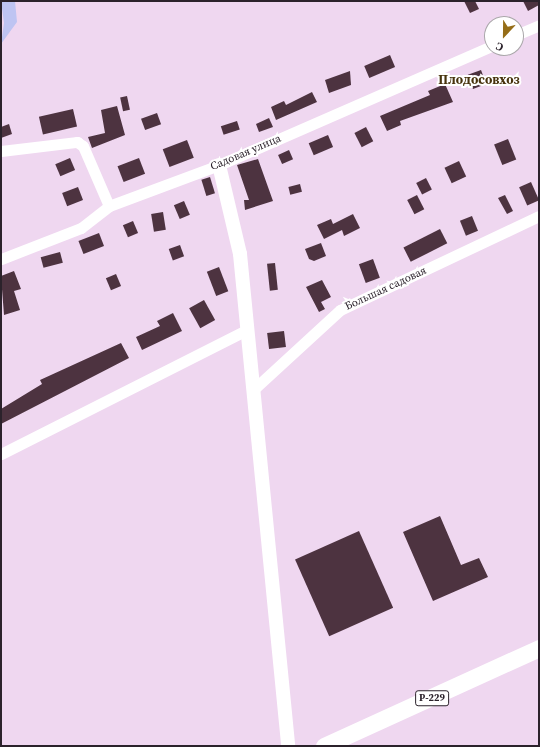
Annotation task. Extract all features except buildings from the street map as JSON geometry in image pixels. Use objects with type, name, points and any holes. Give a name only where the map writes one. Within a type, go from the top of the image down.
[{"type":"main road","name":"Р-229","points":[[324,746],[539,648]]},
{"type":"street","points":[[524,32],[539,25]]},
{"type":"street","name":"Садовая улица","points":[[1,259],[81,228],[109,206],[219,165],[484,49]]},
{"type":"street","points":[[1,151],[77,142],[83,146],[109,206]]},
{"type":"street","points":[[219,165],[240,254],[252,390],[288,746]]},
{"type":"street","name":"Большая садовая","points":[[252,390],[340,310],[539,216]]},
{"type":"street","points":[[1,454],[247,330]]},
{"type":"water","points":[[1,1],[15,1],[17,22],[1,44],[4,23]]},
{"type":"district","name":"Плодосовхоз","points":[[479,80]]}]
